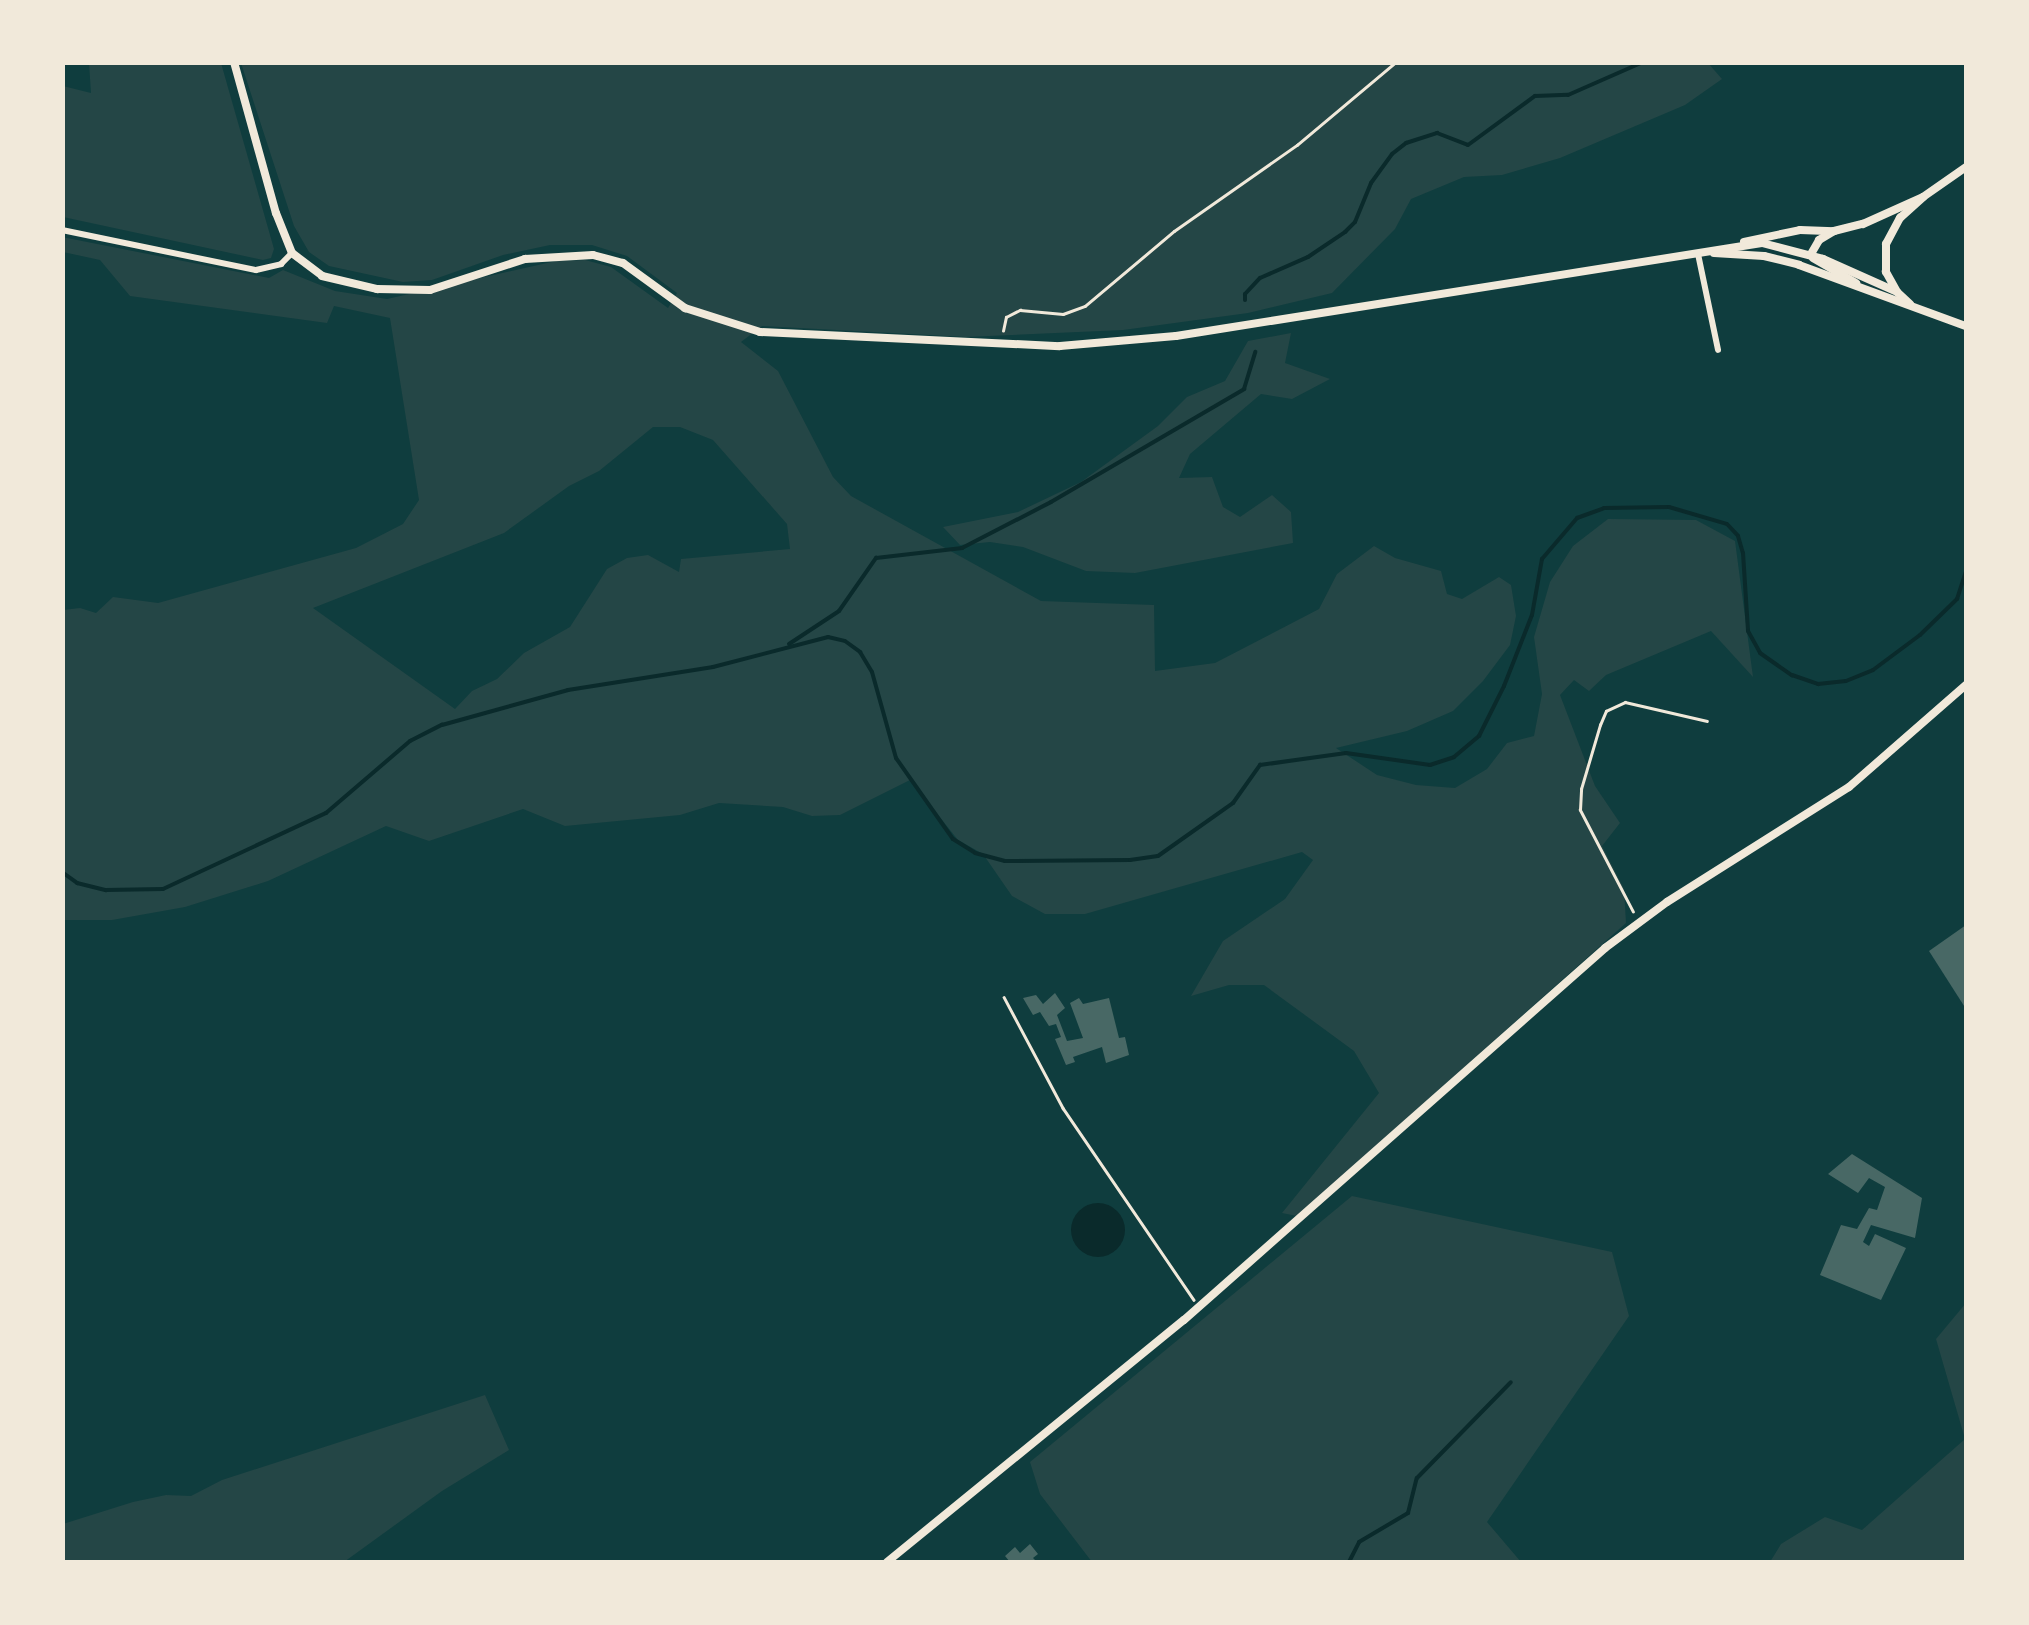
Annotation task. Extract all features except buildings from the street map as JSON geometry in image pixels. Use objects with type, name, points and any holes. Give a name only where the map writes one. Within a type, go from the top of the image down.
[{"type":"street","points":[[234,62],[276,213],[292,253],[311,270],[334,280],[416,291],[451,285],[525,259],[593,254],[623,263],[685,308],[760,332],[1002,345],[1101,344],[1176,336],[1703,253],[1800,230],[1834,232]]},
{"type":"street","points":[[1910,304],[1897,292],[1886,272],[1886,244],[1900,218],[1966,167]]},
{"type":"street","points":[[1810,254],[1819,240],[1834,232],[1924,197]]},
{"type":"street","points":[[62,230],[256,270],[282,264],[292,253]]},
{"type":"street","points":[[1735,246],[1778,245],[1810,254],[1897,292]]},
{"type":"street","points":[[1703,253],[1782,260],[1966,326]]},
{"type":"street","points":[[1703,253],[1718,350]]},
{"type":"street","points":[[1810,254],[1821,266],[1863,288]]},
{"type":"street","points":[[887,1562],[1199,1307],[1640,921],[1849,787],[1966,686]]},
{"type":"path","points":[[1002,345],[1006,317],[1013,312],[1063,314],[1085,306],[1174,231],[1297,145],[1396,62]]},
{"type":"path","points":[[1640,921],[1580,810],[1600,725],[1606,711],[1625,702],[1707,721]]},
{"type":"path","points":[[1004,996],[1064,1108],[1199,1307]]},
{"type":"shaded area","points":[[89,63],[221,63],[274,249],[271,258],[263,260],[63,217],[63,86],[91,93]]},
{"type":"shaded area","points":[[241,63],[1708,63],[1722,79],[1685,105],[1560,158],[1502,175],[1464,177],[1411,199],[1395,229],[1332,293],[1248,313],[1123,330],[966,337],[762,326],[741,342],[778,371],[833,477],[851,496],[1041,601],[1154,605],[1155,671],[1215,663],[1319,609],[1337,574],[1374,546],[1395,558],[1441,571],[1447,594],[1462,599],[1499,577],[1511,585],[1516,616],[1510,645],[1483,681],[1453,711],[1407,731],[1336,748],[1377,775],[1416,785],[1455,788],[1487,769],[1507,743],[1534,736],[1542,694],[1534,637],[1550,582],[1573,546],[1608,519],[1696,520],[1735,541],[1753,677],[1711,631],[1606,675],[1589,691],[1574,680],[1560,695],[1595,786],[1620,823],[1602,846],[1624,889],[1626,923],[1297,1216],[1282,1213],[1379,1093],[1354,1051],[1264,985],[1229,985],[1191,996],[1223,941],[1285,899],[1313,860],[1302,852],[1085,914],[1045,914],[1012,896],[983,854],[958,840],[910,780],[840,815],[812,816],[783,807],[719,803],[680,815],[565,826],[523,809],[429,841],[386,826],[268,881],[185,907],[112,920],[62,920],[63,610],[80,608],[96,613],[113,597],[158,603],[356,548],[403,524],[419,500],[390,318],[334,306],[327,323],[130,296],[100,260],[63,252],[62,237],[269,278],[283,270],[335,291],[387,299],[556,261],[585,260],[611,267],[668,308],[677,293],[627,256],[592,245],[550,245],[503,255],[432,280],[403,282],[329,266],[309,252],[294,226]],"holes":[[[653,427],[680,427],[713,440],[787,524],[790,549],[681,559],[679,572],[648,555],[627,558],[607,569],[570,627],[524,653],[497,679],[472,691],[455,709],[313,608],[504,533],[569,486],[599,471]]]},
{"type":"shaded area","points":[[1291,333],[1285,363],[1330,379],[1292,399],[1261,394],[1190,454],[1179,478],[1212,477],[1223,507],[1240,517],[1272,495],[1291,512],[1293,543],[1135,573],[1086,571],[1023,547],[990,542],[960,545],[943,527],[1018,512],[1081,482],[1158,426],[1187,397],[1225,381],[1248,341]]},
{"type":"shaded area","points":[[1352,1196],[1612,1252],[1629,1316],[1487,1522],[1521,1562],[1092,1562],[1040,1494],[1030,1462]]},
{"type":"shaded area","points":[[1098,1203],[1117,1211],[1125,1230],[1117,1249],[1098,1257],[1079,1249],[1071,1230],[1079,1211]]},
{"type":"shaded area","points":[[1966,1303],[1966,1562],[1770,1562],[1781,1544],[1825,1517],[1862,1530],[1965,1439],[1936,1339]]},
{"type":"shaded area","points":[[485,1395],[509,1450],[442,1491],[344,1562],[63,1562],[63,1524],[133,1502],[166,1495],[191,1496],[222,1480]]},
{"type":"waterway","points":[[1245,300],[1245,294],[1260,278],[1308,257],[1345,232],[1355,222],[1371,183],[1392,154],[1406,143],[1437,133],[1468,145],[1535,96],[1568,95],[1643,62]]},
{"type":"waterway","points":[[789,644],[839,611],[876,558],[962,548],[1051,502],[1244,389],[1255,352]]},
{"type":"waterway","points":[[62,872],[77,883],[106,890],[163,889],[326,813],[410,741],[442,725],[568,690],[713,667],[828,637],[845,641],[860,652],[872,672],[896,758],[953,839],[975,853],[1005,861],[1130,860],[1158,856],[1233,803],[1260,765],[1346,753],[1430,765],[1454,757],[1479,736],[1504,686],[1532,615],[1542,559],[1577,518],[1604,508],[1669,507],[1727,524],[1738,536],[1743,553],[1748,631],[1760,653],[1792,675],[1818,684],[1846,681],[1873,670],[1920,635],[1957,599],[1966,572]]},
{"type":"waterway","points":[[1349,1562],[1359,1542],[1408,1513],[1417,1478],[1511,1382]]}]
